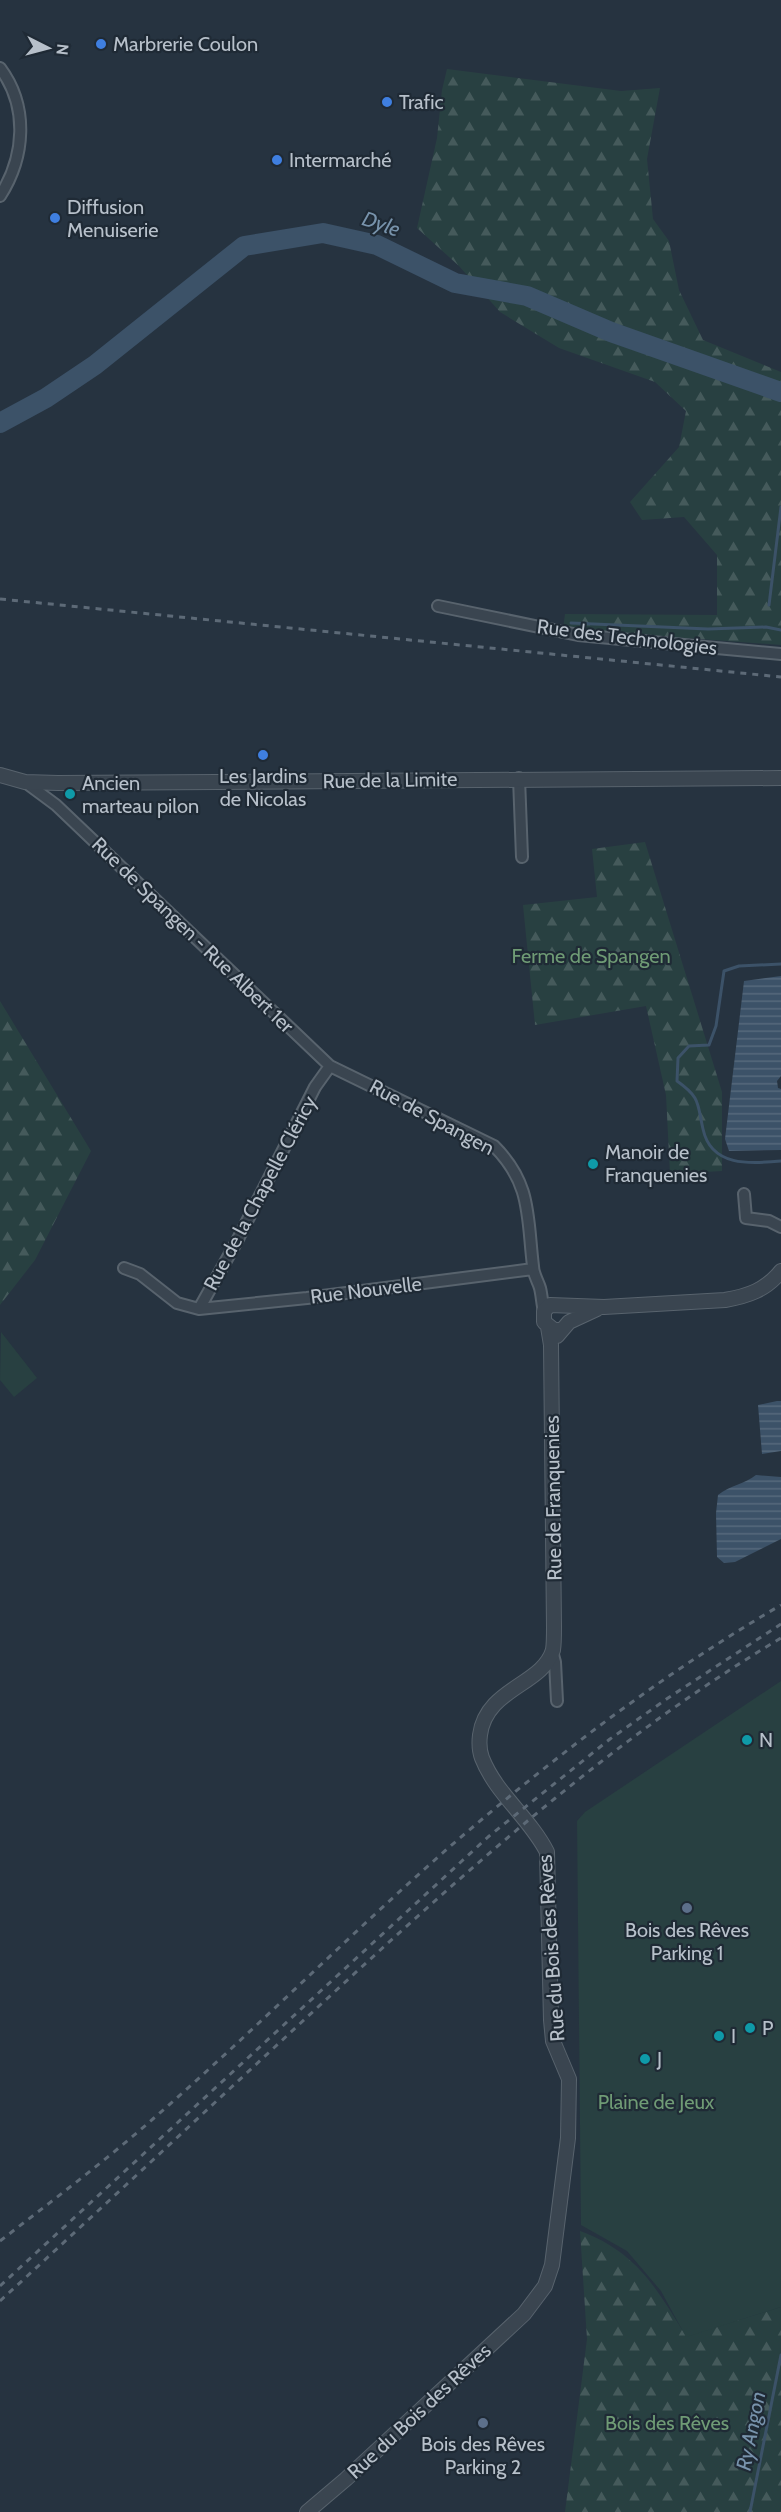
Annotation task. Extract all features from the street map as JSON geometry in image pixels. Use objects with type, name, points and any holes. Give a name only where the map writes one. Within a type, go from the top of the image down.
[{"type":"street","points":[[0,68],[17,99],[22,133],[11,179],[0,196]]},
{"type":"street","name":"Rue des Technologies","points":[[438,606],[578,635],[781,654]]},
{"type":"street","name":"Rue de la Limite","points":[[0,775],[25,782],[58,783],[519,778],[781,778]]},
{"type":"street","points":[[519,778],[522,857]]},
{"type":"street","name":"Rue de Spangen - Rue Albert 1er","points":[[25,782],[56,805],[330,1066]]},
{"type":"street","points":[[56,805],[58,783]]},
{"type":"street","name":"Rue de Spangen","points":[[330,1066],[494,1146],[502,1153],[509,1161],[522,1186],[527,1206],[533,1269],[540,1289],[554,1307]]},
{"type":"street","name":"Rue de la Chapelle Cléricy","points":[[124,1268],[140,1274],[177,1303],[199,1309],[237,1241],[315,1087],[330,1066]]},
{"type":"street","points":[[744,1194],[746,1218],[769,1221],[781,1227]]},
{"type":"street","name":"Rue Nouvelle","points":[[199,1309],[307,1298],[533,1269]]},
{"type":"street","points":[[603,1307],[559,1326],[543,1318],[554,1307],[603,1307],[744,1297],[761,1290],[781,1271]]},
{"type":"street","points":[[554,1307],[568,1311],[559,1326]]},
{"type":"street","name":"Rue de Franquenies","points":[[552,1651],[554,1628],[551,1345],[559,1326]]},
{"type":"street","points":[[552,1651],[555,1662],[557,1701]]},
{"type":"street","name":"Rue du Bois des Rêves","points":[[307,2512],[346,2479],[524,2314],[545,2286],[552,2265],[561,2203],[570,2106],[569,2079],[553,2041],[551,2020],[548,1852],[488,1771],[479,1751],[483,1722],[492,1707],[538,1670],[552,1651]]},
{"type":"green space","points":[[447,69],[621,91],[660,88],[647,159],[653,219],[669,241],[679,290],[703,340],[781,372],[781,645],[563,629],[565,614],[717,615],[717,555],[684,517],[642,520],[630,502],[679,447],[686,411],[655,382],[559,348],[500,312],[459,266],[417,228],[437,138],[442,90]]},
{"type":"green space","name":"Ferme de Spangen","points":[[645,842],[722,1092],[722,1171],[670,1174],[666,1095],[646,1006],[535,1025],[523,905],[597,897],[592,849]]},
{"type":"green space","points":[[0,1001],[91,1151],[35,1260],[0,1305]]},
{"type":"green space","points":[[1,1332],[37,1378],[14,1397],[0,1380]]},
{"type":"green space","name":"Plaine de Jeux","points":[[781,1681],[781,2307],[686,2337],[661,2291],[627,2251],[581,2225],[577,1821],[585,1812]]},
{"type":"green space","name":"Bois des Rêves","points":[[580,2231],[600,2240],[631,2261],[665,2302],[686,2336],[781,2307],[781,2512],[565,2512],[587,2339]]},
{"type":"water","points":[[781,976],[781,1076],[777,1081],[778,1088],[781,1089],[781,1150],[729,1151],[725,1139],[744,981]]},
{"type":"water","points":[[781,1401],[781,1451],[762,1454],[758,1405]]},
{"type":"water","points":[[756,1475],[781,1477],[781,1539],[735,1562],[724,1563],[717,1557],[718,1495]]},
{"type":"waterway","name":"Dyle","points":[[0,423],[46,398],[95,365],[244,246],[323,233],[377,245],[455,283],[527,296],[611,332],[781,392]]},
{"type":"waterway","name":"Ry Angon","points":[[769,605],[781,507]]},
{"type":"waterway","points":[[571,623],[708,629],[766,627],[781,630]]},
{"type":"waterway","name":"Ry Angon","points":[[781,964],[739,966],[724,971],[716,1026],[709,1045],[689,1046],[678,1058],[677,1081],[694,1097],[707,1141],[723,1157],[757,1163],[781,1161]]},
{"type":"waterway","name":"Ry Angon","points":[[750,2512],[781,2355]]},
{"type":"railway","points":[[0,599],[781,677]]},
{"type":"railway","points":[[0,2241],[154,2118],[409,1883],[526,1783],[650,1689],[781,1605]]},
{"type":"railway","points":[[0,2286],[488,1837],[610,1739],[781,1624]]},
{"type":"railway","points":[[0,2301],[318,2007],[540,1810],[657,1720],[781,1638]]},
{"type":"place","name":"Marbrerie Coulon","points":[[101,44]]},
{"type":"place","name":"Trafic","points":[[387,102]]},
{"type":"place","name":"Intermarché","points":[[277,160]]},
{"type":"place","name":"Diffusion Menuiserie","points":[[55,218]]},
{"type":"place","name":"Les Jardins de Nicolas","points":[[263,755]]},
{"type":"place","name":"Ancien marteau pilon","points":[[70,794]]},
{"type":"place","name":"Manoir de Franquenies","points":[[593,1164]]},
{"type":"place","name":"N","points":[[747,1740]]},
{"type":"place","name":"Bois des Rêves Parking 1","points":[[687,1908]]},
{"type":"place","name":"P","points":[[750,2028]]},
{"type":"place","name":"I","points":[[719,2036]]},
{"type":"place","name":"J","points":[[645,2059]]},
{"type":"place","name":"Bois des Rêves Parking 2","points":[[483,2423]]}]
